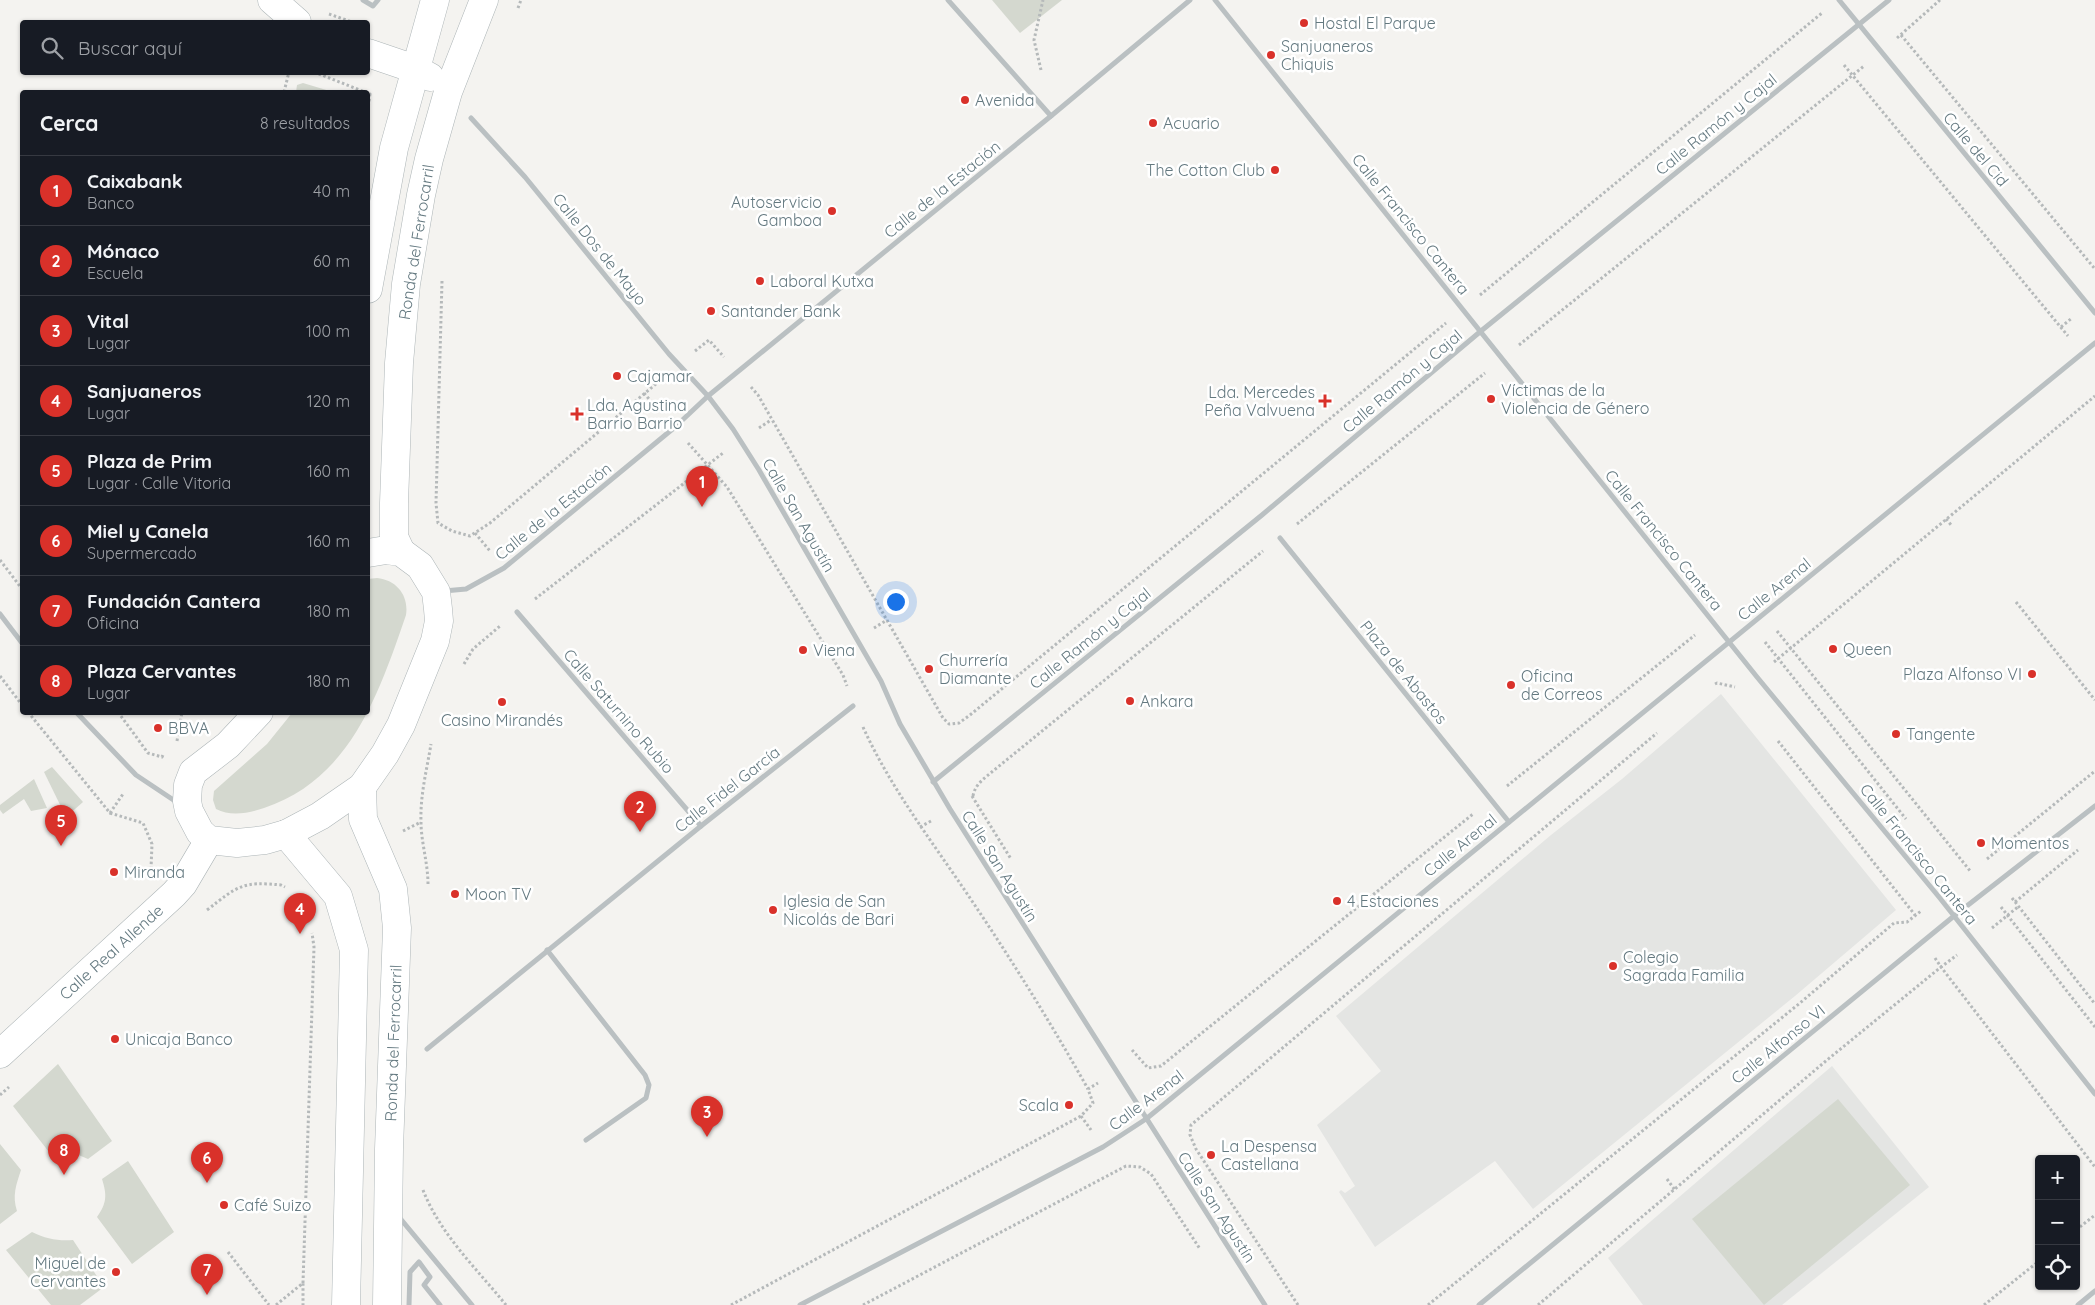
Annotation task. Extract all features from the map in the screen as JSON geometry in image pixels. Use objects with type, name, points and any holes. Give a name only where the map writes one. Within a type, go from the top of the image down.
[{"type":"main road","points":[[272,0],[295,20]]},
{"type":"main road","points":[[370,278],[394,148],[435,0]]},
{"type":"main road","name":"Ronda del Ferrocarril","points":[[401,552],[394,537],[394,503],[399,363],[406,284],[421,195],[448,92],[484,0]]},
{"type":"main road","points":[[370,54],[415,69],[436,80],[448,92]]},
{"type":"main road","points":[[256,715],[228,744],[192,772],[188,785],[187,801],[189,811],[200,832],[209,840],[237,843],[266,840],[286,834],[320,816],[362,787],[385,754],[401,725],[435,641],[439,622],[436,592],[420,566],[401,552],[386,550],[370,553]]},
{"type":"main road","name":"Ronda del Ferrocarril","points":[[362,787],[363,819],[393,889],[397,928],[386,1305]]},
{"type":"main road","points":[[286,834],[321,873],[338,896],[354,950],[346,1305]]},
{"type":"main road","name":"Calle Real Allende","points":[[0,1054],[174,894],[183,884],[209,840]]},
{"type":"street","points":[[363,0],[373,6],[378,0]]},
{"type":"street","points":[[948,0],[1051,116]]},
{"type":"street","name":"Calle de la Estación","points":[[436,592],[466,589],[504,568],[675,427],[708,396],[1190,0]]},
{"type":"street","name":"Calle Francisco Cantera","points":[[1215,0],[1729,642],[1954,916],[2095,1094]]},
{"type":"street","name":"Calle del Cid","points":[[1839,0],[1880,53],[2095,313]]},
{"type":"street","name":"Calle Ramón y Cajal","points":[[933,782],[1262,515],[1481,331],[1889,0]]},
{"type":"street","name":"Calle Dos de Mayo","points":[[471,118],[526,177],[679,365],[708,396]]},
{"type":"street","name":"Calle Arenal","points":[[800,1305],[1103,1147],[1146,1118],[2095,343]]},
{"type":"street","name":"Calle San Agustín","points":[[708,396],[760,470],[876,672],[900,724],[933,782],[1265,1305]]},
{"type":"street","name":"Plaza de Abastos","points":[[1280,538],[1509,822]]},
{"type":"street","name":"Calle Saturnino Rubio","points":[[517,612],[701,826]]},
{"type":"street","points":[[0,614],[20,640]]},
{"type":"street","name":"Calle Fidel García","points":[[427,1049],[701,826],[853,706]]},
{"type":"street","points":[[79,715],[136,775],[189,811]]},
{"type":"street","name":"Calle Alfonso VI","points":[[1479,1305],[1954,916],[2095,806]]},
{"type":"street","points":[[547,950],[649,1084],[646,1098],[586,1140]]},
{"type":"street","points":[[388,1204],[472,1305]]},
{"type":"street","points":[[409,1305],[410,1272],[419,1262],[430,1277],[424,1286],[440,1305]]},
{"type":"street","points":[[2078,1305],[2095,1291]]},
{"type":"path","points":[[1043,0],[1034,40],[1051,116]]},
{"type":"path","points":[[442,277],[436,503],[438,523],[452,531],[470,536],[490,523],[709,340],[758,395],[938,710],[949,724],[959,723],[1839,0]]},
{"type":"path","points":[[974,790],[1001,765],[1280,538],[1852,76],[1940,0]]},
{"type":"path","points":[[1901,35],[2095,270]]},
{"type":"path","points":[[284,90],[288,75]]},
{"type":"path","points":[[322,75],[360,90]]},
{"type":"path","points":[[1852,76],[2071,340]]},
{"type":"path","points":[[644,393],[727,487],[843,675],[853,706]]},
{"type":"path","points":[[1806,635],[2095,396]]},
{"type":"path","points":[[1946,519],[1952,526]]},
{"type":"path","points":[[0,560],[20,586]]},
{"type":"path","points":[[2016,602],[2095,700]]},
{"type":"path","points":[[1088,1089],[1138,1059],[1148,1068],[1161,1066],[1173,1058],[1490,800],[1713,622]]},
{"type":"path","points":[[1751,624],[1908,820]]},
{"type":"path","points":[[1791,648],[1971,872]]},
{"type":"path","points":[[0,676],[20,702]]},
{"type":"path","points":[[1711,687],[1717,683],[1734,686],[1739,691]]},
{"type":"path","points":[[30,715],[110,812],[143,823],[152,844],[150,876]]},
{"type":"path","points":[[120,715],[148,752],[162,757],[167,752]]},
{"type":"path","points":[[182,715],[177,744],[185,739]]},
{"type":"path","points":[[1298,1305],[1196,1149],[1190,1135],[1191,1125],[1662,729]]},
{"type":"path","points":[[1775,738],[1915,915]]},
{"type":"path","points":[[731,1305],[1081,1116],[1093,1103],[1088,1089],[1053,1028],[973,902],[920,827],[868,740]]},
{"type":"path","points":[[1983,862],[2095,771]]},
{"type":"path","points":[[110,812],[136,775]]},
{"type":"path","points":[[2080,849],[2015,902],[2095,1004]]},
{"type":"path","points":[[204,912],[234,889],[256,882],[282,885],[289,890],[321,873]]},
{"type":"path","points":[[1988,889],[2095,1027]]},
{"type":"path","points":[[1974,942],[2019,906]]},
{"type":"path","points":[[1428,1305],[1800,1003],[1894,923],[1907,922]]},
{"type":"path","points":[[303,1305],[314,947],[312,931]]},
{"type":"path","points":[[1538,1305],[1941,967],[2095,1167]]},
{"type":"path","points":[[0,1095],[14,1082]]},
{"type":"path","points":[[863,1305],[1126,1166],[1140,1167],[1151,1174],[1205,1256]]},
{"type":"path","points":[[422,1187],[430,1207],[447,1233],[506,1305]]},
{"type":"path","points":[[2080,1227],[2095,1215]]},
{"type":"path","points":[[228,1252],[269,1305]]},
{"type":"path","points":[[1984,1305],[2035,1264]]},
{"type":"path","points":[[276,1305],[303,1283]]},
{"type":"shaded area","points":[[992,0],[1062,0],[1020,33]]},
{"type":"shaded area","points":[[303,83],[326,90],[296,90],[297,85]]},
{"type":"shaded area","points":[[377,578],[390,582],[400,590],[406,601],[406,615],[385,674],[370,706],[370,579]]},
{"type":"shaded area","name":"Colegio Sagrada Familia","points":[[1721,694],[1896,910],[1795,996],[1533,1209],[1495,1161],[1375,1247],[1339,1192],[1341,1190],[1345,1193],[1355,1186],[1317,1125],[1381,1071],[1336,1016],[1551,835],[1622,779]]},
{"type":"shaded area","points":[[290,715],[366,715],[358,730],[340,755],[319,777],[294,795],[264,808],[246,813],[234,814],[216,809],[213,800],[214,791],[267,744]]},
{"type":"shaded area","points":[[52,767],[83,802],[66,817],[44,772]]},
{"type":"shaded area","points":[[34,779],[47,808],[31,811],[24,799],[3,814],[0,810],[0,805]]},
{"type":"shaded area","points":[[58,1064],[112,1141],[88,1159],[64,1149],[49,1152],[13,1106]]},
{"type":"shaded area","points":[[1832,1066],[1929,1187],[1782,1305],[1643,1305],[1608,1258]]},
{"type":"shaded area","points":[[1838,1099],[1910,1185],[1764,1305],[1692,1219]]},
{"type":"shaded area","points":[[0,1144],[21,1170],[15,1195],[17,1211],[0,1224]]},
{"type":"shaded area","points":[[128,1161],[174,1232],[132,1264],[97,1217],[105,1199],[102,1179]]},
{"type":"shaded area","points":[[32,1232],[52,1239],[73,1240],[104,1287],[80,1305],[51,1305],[6,1250]]},
{"type":"place","name":"Hostal El Parque","points":[[1304,23]]},
{"type":"place","name":"Sanjuaneros Chiquis","points":[[1271,55]]},
{"type":"place","name":"Avenida","points":[[965,100]]},
{"type":"place","name":"Acuario","points":[[1153,123]]},
{"type":"place","name":"The Cotton Club","points":[[1275,170]]},
{"type":"place","name":"Autoservicio Gamboa","points":[[832,211]]},
{"type":"place","name":"Laboral Kutxa","points":[[760,281]]},
{"type":"place","name":"Santander Bank","points":[[711,311]]},
{"type":"place","name":"Cajamar","points":[[617,376]]},
{"type":"place","name":"Víctimas de la Violencia de Género","points":[[1491,399]]},
{"type":"place","name":"Lda. Mercedes Peña Valvuena","points":[[1325,401]]},
{"type":"place","name":"Lda. Agustina Barrio Barrio","points":[[577,414]]},
{"type":"place","name":"Caixabank","points":[[702,507]]},
{"type":"place","name":"Queen","points":[[1833,649]]},
{"type":"place","name":"Viena","points":[[803,650]]},
{"type":"place","name":"Churrería Diamante","points":[[929,669]]},
{"type":"place","name":"Plaza Alfonso VI","points":[[2032,674]]},
{"type":"place","name":"Oficina de Correos","points":[[1511,685]]},
{"type":"place","name":"Ankara","points":[[1130,701]]},
{"type":"place","name":"Casino Mirandés","points":[[502,702]]},
{"type":"place","name":"BBVA","points":[[158,728]]},
{"type":"place","name":"Tangente","points":[[1896,734]]},
{"type":"place","name":"Mónaco","points":[[640,832]]},
{"type":"place","name":"Momentos","points":[[1981,843]]},
{"type":"place","name":"Plaza de Prim","points":[[61,846]]},
{"type":"place","name":"Miranda","points":[[114,872]]},
{"type":"place","name":"Moon TV","points":[[455,894]]},
{"type":"place","name":"4 Estaciones","points":[[1337,901]]},
{"type":"place","name":"Iglesia de San Nicolás de Bari","points":[[773,910]]},
{"type":"place","name":"Sanjuaneros","points":[[300,934]]},
{"type":"place","name":"Colegio Sagrada Familia","points":[[1613,966]]},
{"type":"place","name":"Unicaja Banco","points":[[115,1039]]},
{"type":"place","name":"Scala","points":[[1069,1105]]},
{"type":"place","name":"Vital","points":[[707,1137]]},
{"type":"place","name":"La Despensa Castellana","points":[[1211,1155]]},
{"type":"place","name":"Plaza Cervantes","points":[[64,1175]]},
{"type":"place","name":"Miel y Canela","points":[[207,1183]]},
{"type":"place","name":"Café Suizo","points":[[224,1205]]},
{"type":"place","name":"Miguel de Cervantes","points":[[116,1272]]},
{"type":"place","name":"Fundación Cantera","points":[[207,1295]]}]
